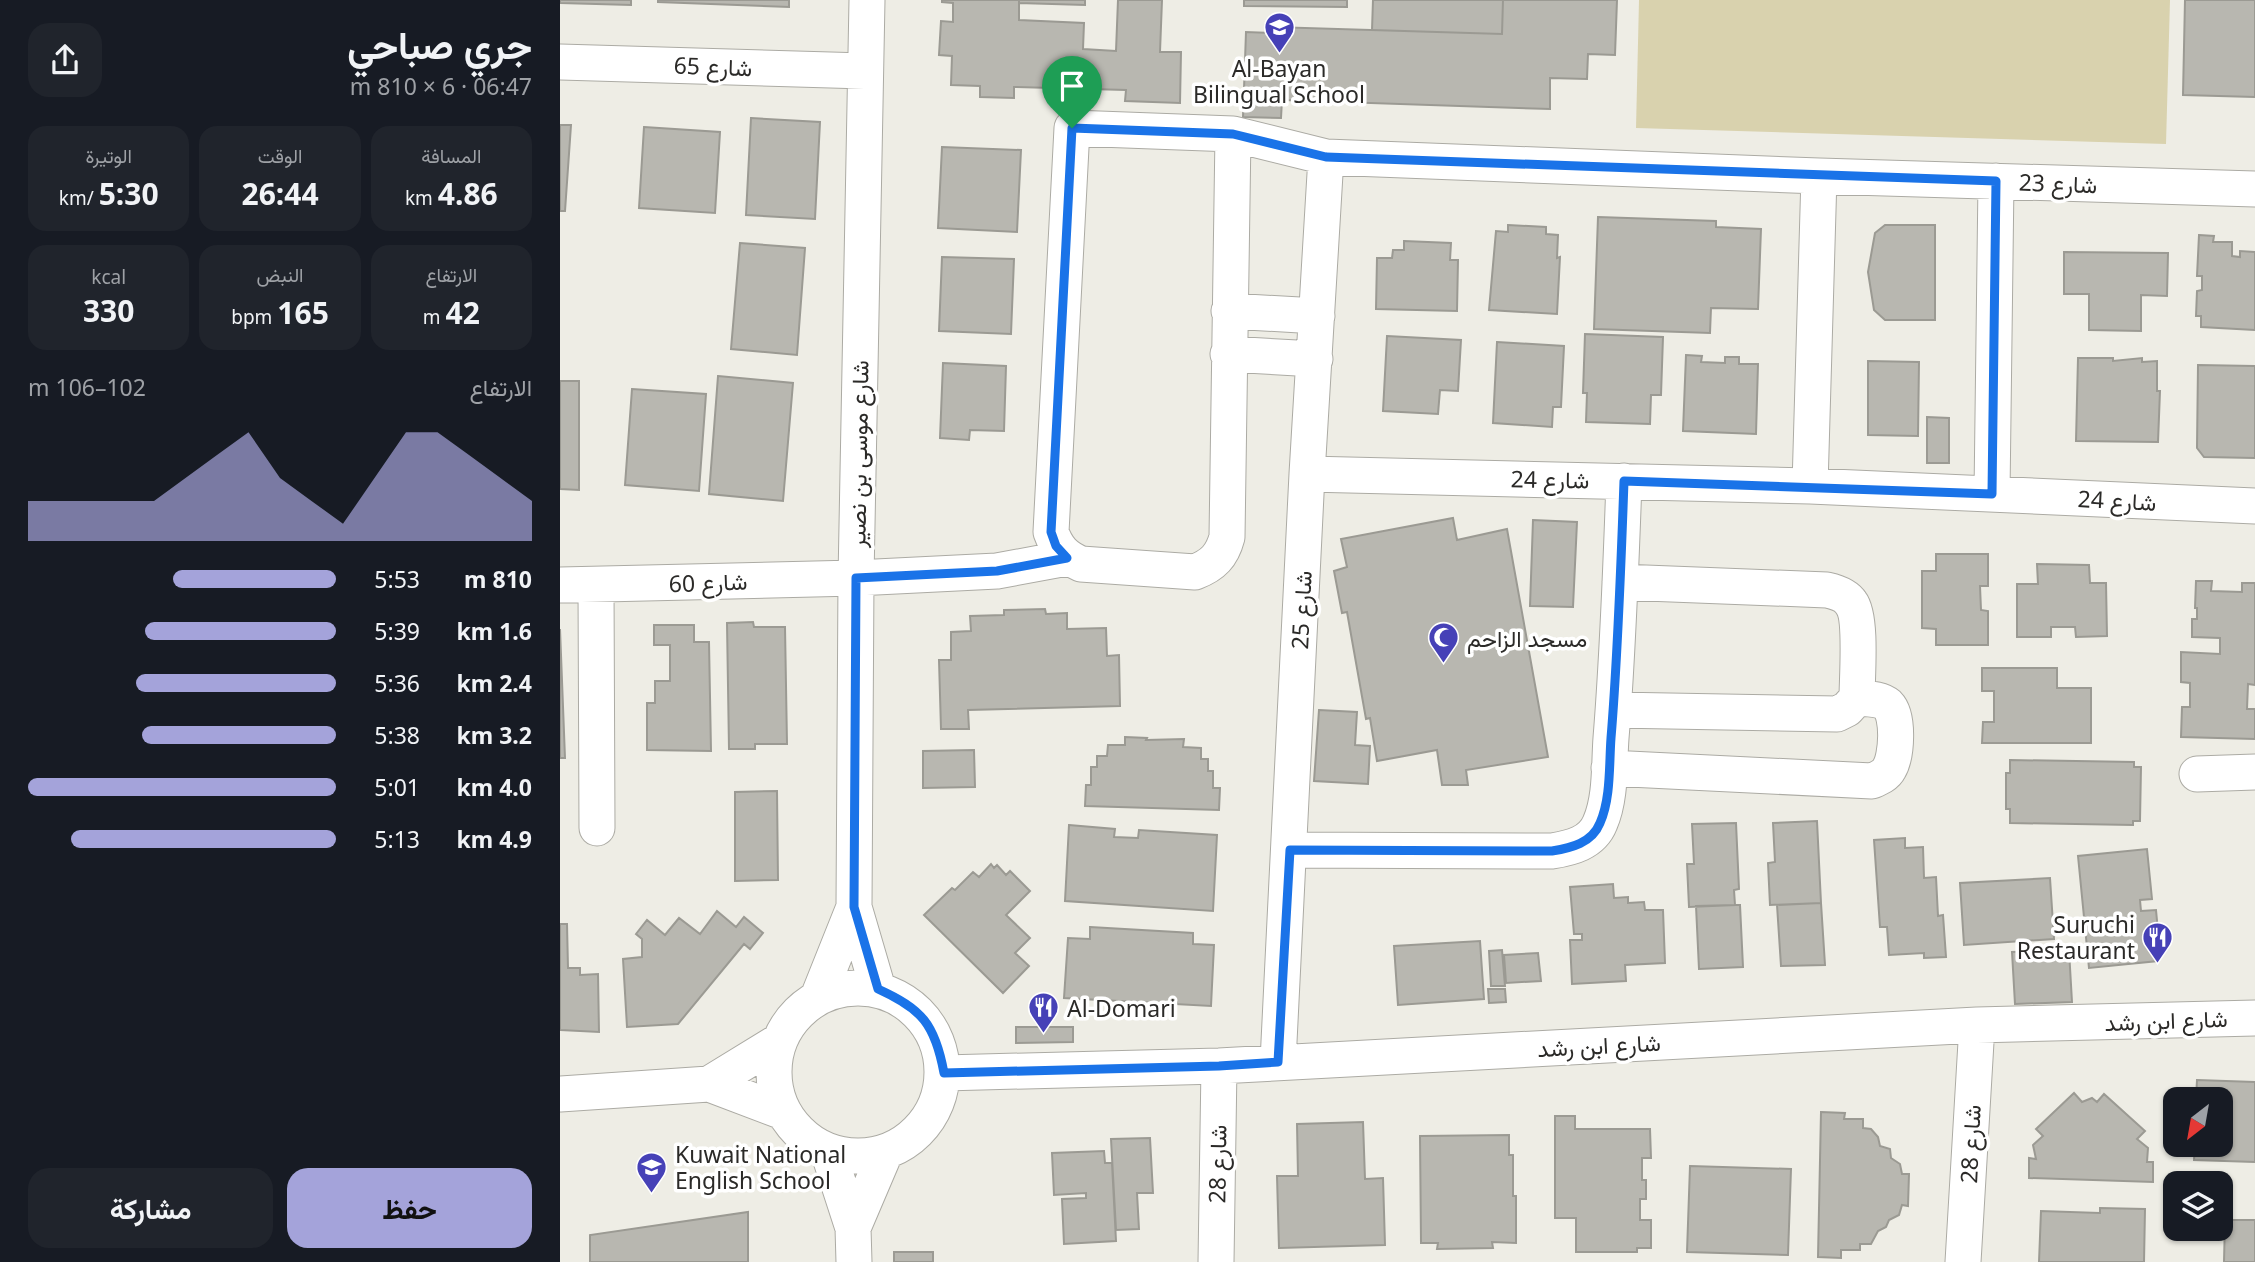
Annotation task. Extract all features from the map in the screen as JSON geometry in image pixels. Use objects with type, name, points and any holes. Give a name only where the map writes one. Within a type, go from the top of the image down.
[{"type":"street","name":"شارع موسى بن نصير","points":[[867,0],[856,578],[854,907],[878,989]]},
{"type":"street","name":"شارع 65","points":[[560,62],[866,71]]},
{"type":"street","name":"شارع 23","points":[[1067,558],[1056,546],[1051,532],[1072,128],[1233,134],[1326,157],[2255,189]]},
{"type":"street","points":[[1067,558],[1081,564],[1195,572],[1217,559],[1223,549],[1227,537],[1233,134]]},
{"type":"street","name":"شارع 25","points":[[1278,1062],[1307,474],[1326,157]]},
{"type":"street","points":[[1810,486],[1819,176]]},
{"type":"street","points":[[1992,494],[1996,181]]},
{"type":"street","points":[[1229,311],[1317,316]]},
{"type":"street","points":[[1228,354],[1315,359]]},
{"type":"street","name":"شارع 24","points":[[1307,474],[1810,486],[2255,506]]},
{"type":"street","points":[[1290,850],[1552,851],[1574,847],[1589,838],[1600,825],[1606,800],[1614,710],[1624,481]]},
{"type":"street","name":"شارع 60","points":[[560,585],[856,578],[997,571],[1067,558]]},
{"type":"street","points":[[1614,710],[1837,714],[1847,709],[1857,698],[1857,621],[1852,603],[1841,594],[1827,590],[1620,582]]},
{"type":"street","points":[[596,586],[597,828]]},
{"type":"street","points":[[1609,768],[1872,781],[1882,777],[1889,769],[1894,756],[1894,714],[1882,701],[1857,698]]},
{"type":"street","points":[[2197,774],[2255,772]]},
{"type":"street","name":"شارع موسى بن نصير","points":[[818,997],[854,907]]},
{"type":"street","points":[[847,988],[878,989],[904,1000],[925,1020],[939,1045],[944,1073],[939,1099],[927,1122],[908,1141],[885,1153],[866,1157],[828,1152],[810,1142],[783,1112],[775,1089],[773,1065],[779,1041],[794,1016],[818,997],[847,988]]},
{"type":"street","name":"شارع ابن رشد","points":[[944,1073],[1219,1066],[1976,1025],[2255,1018]]},
{"type":"street","name":"شارع 28","points":[[1963,1262],[1976,1025]]},
{"type":"street","points":[[709,1084],[779,1041]]},
{"type":"street","name":"شارع 28","points":[[1216,1262],[1219,1066]]},
{"type":"street","points":[[560,1094],[709,1084],[783,1112]]},
{"type":"street","points":[[828,1152],[853,1245]]},
{"type":"street","points":[[853,1245],[885,1153]]},
{"type":"shaded area","points":[[1639,0],[2170,0],[2166,144],[1636,128]]},
{"type":"building","points":[[560,0],[631,0],[631,5],[560,3]]},
{"type":"building","points":[[789,0],[789,7],[658,2]]},
{"type":"building","points":[[942,0],[1019,0],[1019,20],[1084,23],[1083,49],[1116,51],[1118,0],[1162,0],[1160,52],[1181,52],[1180,103],[1125,101],[1126,90],[1014,87],[1014,98],[980,97],[980,86],[951,85],[952,56],[939,55],[941,21],[953,22],[953,3]]},
{"type":"building","points":[[1019,0],[1085,0],[1085,5],[1019,3]]},
{"type":"building","points":[[1244,0],[1347,0],[1347,7],[1244,6]]},
{"type":"building","points":[[1373,0],[1503,0],[1502,34],[1372,30]]},
{"type":"building","points":[[1503,0],[1617,0],[1615,55],[1588,54],[1587,79],[1550,78],[1550,109],[1282,100],[1281,118],[1243,117],[1246,32],[1273,33],[1273,27],[1502,34]]},
{"type":"building","points":[[2185,0],[2255,0],[2255,97],[2183,95]]},
{"type":"building","points":[[751,118],[820,122],[815,219],[746,215]]},
{"type":"building","points":[[560,125],[571,125],[565,211],[560,211]]},
{"type":"building","points":[[644,127],[720,132],[715,213],[639,208]]},
{"type":"building","points":[[942,147],[1021,150],[1017,232],[938,228]]},
{"type":"building","points":[[1598,217],[1716,221],[1716,227],[1761,229],[1758,309],[1711,308],[1710,333],[1594,329]]},
{"type":"building","points":[[1508,225],[1546,227],[1546,234],[1558,235],[1557,258],[1560,257],[1557,314],[1489,310],[1496,231],[1508,232]]},
{"type":"building","points":[[1885,225],[1935,225],[1935,320],[1885,320],[1874,310],[1868,272],[1875,233]]},
{"type":"building","points":[[2199,235],[2214,236],[2213,242],[2232,242],[2232,256],[2240,257],[2240,251],[2255,252],[2255,330],[2201,327],[2201,316],[2196,316],[2197,291],[2202,290],[2202,276],[2197,276]]},
{"type":"building","points":[[1404,241],[1451,243],[1450,260],[1458,260],[1457,311],[1376,309],[1377,258],[1392,258],[1393,250],[1404,250]]},
{"type":"building","points":[[740,243],[805,248],[797,355],[731,349]]},
{"type":"building","points":[[2064,252],[2168,253],[2167,296],[2141,295],[2141,331],[2089,330],[2089,294],[2064,294]]},
{"type":"building","points":[[942,257],[1014,259],[1011,334],[939,331]]},
{"type":"building","points":[[1585,334],[1663,337],[1661,395],[1651,395],[1650,424],[1586,422],[1587,393],[1583,393]]},
{"type":"building","points":[[1387,336],[1461,340],[1458,391],[1440,390],[1438,414],[1383,411]]},
{"type":"building","points":[[1497,342],[1564,346],[1561,407],[1553,407],[1552,427],[1493,423]]},
{"type":"building","points":[[1686,355],[1702,356],[1701,362],[1725,363],[1725,357],[1739,357],[1739,364],[1758,364],[1756,434],[1683,431]]},
{"type":"building","points":[[2078,358],[2113,358],[2113,361],[2142,358],[2142,362],[2157,361],[2157,391],[2160,391],[2158,442],[2076,441]]},
{"type":"building","points":[[1868,361],[1919,362],[1918,436],[1868,435]]},
{"type":"building","points":[[943,363],[1006,366],[1004,431],[970,430],[969,440],[940,438]]},
{"type":"building","points":[[2198,365],[2255,366],[2255,458],[2204,457],[2197,448]]},
{"type":"building","points":[[718,376],[793,383],[783,501],[709,494]]},
{"type":"building","points":[[560,381],[579,381],[579,490],[560,489]]},
{"type":"building","points":[[632,389],[706,394],[699,491],[625,485]]},
{"type":"building","points":[[1927,417],[1949,418],[1949,463],[1927,463]]},
{"type":"building","name":"مسجد الزاحم","points":[[1453,518],[1457,540],[1507,529],[1548,757],[1466,770],[1468,785],[1442,785],[1437,750],[1377,761],[1370,718],[1366,719],[1347,612],[1342,613],[1334,571],[1347,567],[1341,539]]},
{"type":"building","points":[[1533,520],[1577,522],[1573,607],[1530,606]]},
{"type":"building","points":[[1936,554],[1988,554],[1988,586],[1980,586],[1981,610],[1988,611],[1988,645],[1936,645],[1936,629],[1922,628],[1922,571],[1936,571]]},
{"type":"building","points":[[2037,564],[2089,565],[2090,583],[2106,583],[2107,636],[2076,637],[2075,627],[2051,627],[2051,637],[2017,637],[2017,584],[2038,584]]},
{"type":"building","points":[[2196,581],[2212,581],[2211,591],[2242,592],[2242,583],[2255,583],[2255,685],[2248,684],[2247,709],[2255,709],[2255,739],[2181,737],[2182,707],[2190,707],[2190,683],[2181,682],[2181,652],[2220,654],[2220,638],[2192,637],[2192,619],[2197,619]]},
{"type":"building","points":[[1045,609],[1046,614],[1067,613],[1067,629],[1106,628],[1107,656],[1119,655],[1120,706],[968,710],[969,729],[941,729],[939,660],[951,660],[951,632],[971,631],[970,616],[1004,615],[1004,610]]},
{"type":"building","points":[[753,622],[754,627],[785,627],[787,744],[755,744],[755,749],[729,749],[727,623]]},
{"type":"building","points":[[654,625],[694,625],[694,642],[709,642],[711,751],[647,750],[647,703],[655,703],[655,681],[670,681],[670,645],[654,645]]},
{"type":"building","points":[[560,629],[565,758],[560,758]]},
{"type":"building","points":[[1982,668],[2057,668],[2057,688],[2091,688],[2091,743],[1982,743],[1983,722],[1994,722],[1994,691],[1982,691]]},
{"type":"building","points":[[1319,710],[1357,712],[1355,745],[1370,746],[1368,784],[1314,781]]},
{"type":"building","points":[[1125,737],[1147,738],[1146,740],[1184,739],[1183,747],[1201,748],[1201,759],[1208,759],[1208,771],[1213,771],[1213,788],[1220,788],[1219,810],[1085,806],[1086,785],[1091,785],[1091,767],[1097,767],[1097,756],[1107,756],[1108,745],[1125,745]]},
{"type":"building","points":[[974,750],[975,787],[923,788],[923,751]]},
{"type":"building","points":[[2010,760],[2134,762],[2134,767],[2141,767],[2140,821],[2133,821],[2133,825],[2010,823],[2010,809],[2006,809],[2006,773],[2010,773]]},
{"type":"building","points":[[777,791],[778,880],[735,881],[735,792]]},
{"type":"building","points":[[1817,821],[1821,903],[1770,905],[1768,863],[1775,862],[1773,823]]},
{"type":"building","points":[[1736,823],[1739,889],[1734,890],[1735,905],[1689,907],[1687,864],[1694,864],[1692,824]]},
{"type":"building","points":[[1069,825],[1115,829],[1114,837],[1138,838],[1139,830],[1217,835],[1213,911],[1065,901]]},
{"type":"building","points":[[1905,838],[1905,848],[1923,847],[1924,878],[1936,877],[1938,916],[1943,915],[1946,957],[1924,958],[1924,953],[1889,955],[1887,927],[1880,927],[1874,840]]},
{"type":"building","points":[[2147,849],[2152,899],[2140,900],[2141,911],[2156,910],[2158,961],[2089,968],[2078,856]]},
{"type":"building","points":[[991,864],[994,868],[997,865],[1006,875],[1010,871],[1030,891],[1006,915],[1030,938],[1015,953],[1029,966],[1003,993],[924,915],[973,872],[979,877]]},
{"type":"building","points":[[2050,878],[2054,939],[1964,945],[1960,883]]},
{"type":"building","points":[[1613,884],[1614,898],[1628,897],[1628,903],[1644,902],[1645,910],[1663,910],[1665,963],[1625,965],[1626,981],[1572,984],[1570,940],[1582,940],[1582,934],[1574,934],[1570,887]]},
{"type":"building","points":[[1821,903],[1825,965],[1781,966],[1777,905]]},
{"type":"building","points":[[1740,905],[1743,967],[1699,969],[1696,906]]},
{"type":"building","points":[[717,911],[736,927],[744,917],[763,933],[750,949],[744,944],[678,1024],[627,1027],[623,959],[642,957],[642,939],[636,934],[647,920],[665,935],[679,918],[700,934]]},
{"type":"building","points":[[560,924],[567,924],[568,968],[580,968],[580,975],[598,974],[599,1032],[560,1030]]},
{"type":"building","points":[[1090,927],[1193,933],[1193,944],[1214,945],[1211,1006],[1064,998],[1068,938],[1090,939]]},
{"type":"building","points":[[1480,941],[1484,999],[1398,1005],[1394,946]]},
{"type":"building","points":[[1502,950],[1505,986],[1491,986],[1489,951]]},
{"type":"building","points":[[2069,950],[2072,1002],[2015,1004],[2012,952]]},
{"type":"building","points":[[1538,953],[1541,981],[1506,983],[1504,955]]},
{"type":"building","points":[[1488,989],[1505,989],[1506,1002],[1489,1003]]},
{"type":"building","name":"Al-Domari","points":[[1016,1027],[1073,1027],[1073,1042],[1016,1043]]},
{"type":"building","points":[[2197,1080],[2255,1082],[2255,1162],[2194,1160],[2194,1157],[2233,1157],[2233,1087],[2197,1087]]},
{"type":"building","points":[[2074,1093],[2082,1102],[2092,1098],[2097,1102],[2104,1094],[2145,1131],[2137,1139],[2148,1148],[2147,1162],[2153,1162],[2153,1182],[2029,1178],[2029,1158],[2036,1159],[2033,1145],[2043,1136],[2036,1129]]},
{"type":"building","points":[[1821,1112],[1845,1113],[1844,1119],[1863,1119],[1863,1128],[1871,1129],[1878,1137],[1880,1146],[1890,1149],[1891,1158],[1900,1164],[1902,1174],[1909,1174],[1908,1206],[1902,1205],[1899,1215],[1878,1231],[1871,1244],[1860,1244],[1860,1250],[1841,1250],[1841,1258],[1818,1257]]},
{"type":"building","points":[[1555,1116],[1575,1116],[1575,1129],[1650,1129],[1651,1158],[1642,1158],[1642,1180],[1646,1180],[1646,1199],[1640,1199],[1640,1220],[1651,1220],[1651,1248],[1637,1248],[1637,1252],[1576,1252],[1576,1218],[1555,1218]]},
{"type":"building","points":[[1363,1122],[1365,1179],[1383,1178],[1385,1245],[1279,1248],[1277,1176],[1298,1176],[1297,1124]]},
{"type":"building","points":[[1509,1135],[1509,1155],[1513,1155],[1513,1196],[1516,1196],[1516,1243],[1492,1242],[1493,1248],[1437,1249],[1438,1243],[1421,1243],[1420,1136]]},
{"type":"building","points":[[1150,1138],[1153,1193],[1137,1193],[1139,1229],[1116,1230],[1111,1139]]},
{"type":"building","points":[[1104,1151],[1105,1163],[1112,1163],[1116,1241],[1064,1244],[1062,1199],[1086,1198],[1086,1193],[1054,1195],[1052,1153]]},
{"type":"building","points":[[1690,1166],[1791,1169],[1788,1255],[1687,1252]]},
{"type":"building","points":[[2100,1208],[2145,1209],[2144,1262],[2039,1262],[2041,1211],[2100,1213]]},
{"type":"building","points":[[748,1212],[748,1262],[590,1262],[590,1235]]},
{"type":"building","points":[[2233,1220],[2255,1220],[2255,1262],[2224,1262],[2224,1241],[2233,1241]]},
{"type":"building","points":[[894,1252],[933,1252],[933,1262],[894,1262]]},
{"type":"place","name":"Al-Bayan Bilingual School","points":[[1279,54]]},
{"type":"place","name":"مسجد الزاحم","points":[[1444,665]]},
{"type":"place","name":"Suruchi Restaurant","points":[[2158,964]]},
{"type":"place","name":"Al-Domari","points":[[1044,1035]]},
{"type":"place","name":"Kuwait National English School","points":[[652,1194]]},
{"type":"route","points":[[1072,128],[1233,134],[1326,157],[1996,181],[1992,494],[1624,481],[1614,710],[1606,800],[1600,825],[1589,838],[1574,847],[1552,851],[1290,850],[1278,1062],[944,1073],[939,1045],[925,1020],[904,1000],[878,989],[854,907],[856,578],[997,571],[1067,558],[1056,546],[1051,532],[1072,128]]}]
